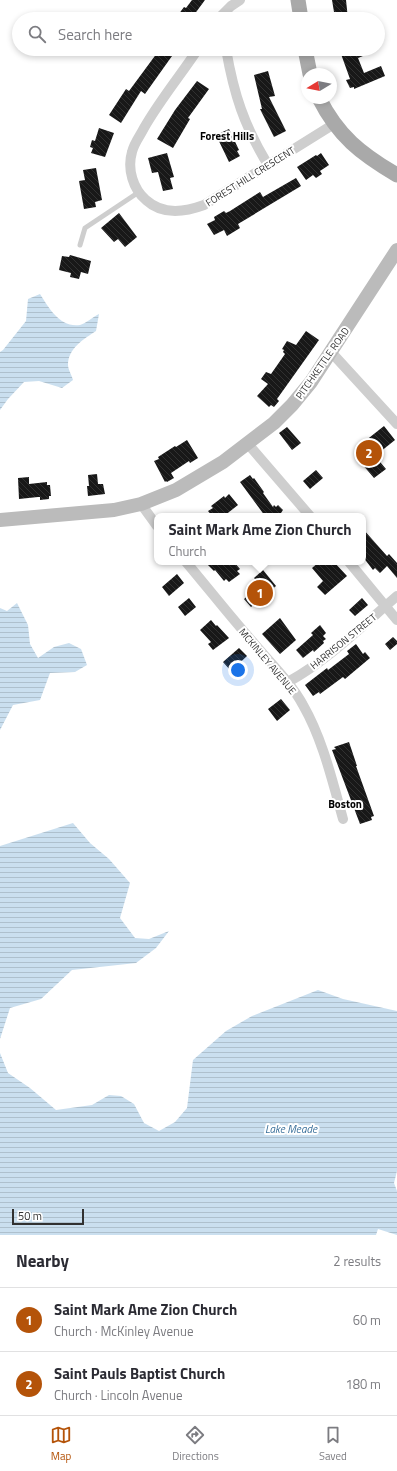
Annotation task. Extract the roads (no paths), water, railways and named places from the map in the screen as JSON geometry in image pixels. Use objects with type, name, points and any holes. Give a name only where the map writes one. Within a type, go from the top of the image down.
[{"type":"main road","points":[[298,0],[300,12]]},
{"type":"main road","points":[[306,56],[309,68]]},
{"type":"main road","points":[[322,104],[334,124],[356,148],[372,161],[397,175]]},
{"type":"main road","name":"PITCHKETTLE ROAD","points":[[0,520],[114,510],[141,504],[176,490],[223,462],[274,423],[292,405],[311,382],[397,250]]},
{"type":"street","points":[[225,12],[240,0]]},
{"type":"street","name":"FOREST HILL CRESCENT","points":[[193,56],[152,114],[135,143],[132,153],[130,163],[131,173],[135,185],[146,200],[157,208],[181,211],[204,205],[334,124]]},
{"type":"street","points":[[227,56],[231,78],[238,102],[247,126],[268,165]]},
{"type":"street","points":[[331,352],[397,424]]},
{"type":"street","points":[[248,444],[307,513]]},
{"type":"street","points":[[141,504],[154,522]]},
{"type":"street","name":"MCKINLEY AVENUE","points":[[188,565],[251,641],[288,682],[303,705],[323,750],[343,819]]},
{"type":"street","points":[[352,565],[397,620]]},
{"type":"street","name":"HARRISON STREET","points":[[288,682],[331,653],[397,596]]},
{"type":"lane","points":[[80,246],[85,228],[139,192]]},
{"type":"water","points":[[40,294],[51,311],[67,323],[80,325],[99,314],[96,331],[78,345],[71,354],[68,365],[73,380],[62,388],[39,381],[24,382],[0,410],[0,352],[26,321],[28,299]]},
{"type":"water","points":[[17,603],[28,625],[30,644],[38,658],[54,647],[69,643],[81,649],[87,665],[75,672],[50,673],[40,700],[13,705],[0,730],[0,608],[7,611]]},
{"type":"water","points":[[73,823],[90,843],[109,859],[130,883],[120,918],[135,938],[149,939],[169,931],[156,948],[136,963],[72,970],[41,999],[10,1008],[0,1039],[0,846]]},
{"type":"water","name":"Lake Meade","points":[[318,990],[343,999],[397,1011],[397,1171],[394,1183],[397,1191],[397,1235],[378,1229],[376,1235],[0,1235],[0,1053],[8,1073],[30,1088],[56,1110],[92,1105],[109,1095],[121,1096],[134,1104],[144,1123],[159,1131],[175,1122],[187,1108],[193,1060],[226,1031],[252,1016]]},
{"type":"place","name":"Saint Pauls Baptist Church","points":[[369,453]]},
{"type":"place","name":"Saint Mark Ame Zion Church","points":[[260,593]]},
{"type":"district","name":"Forest Hills","points":[[227,136]]},
{"type":"district","name":"Boston","points":[[345,804]]}]
